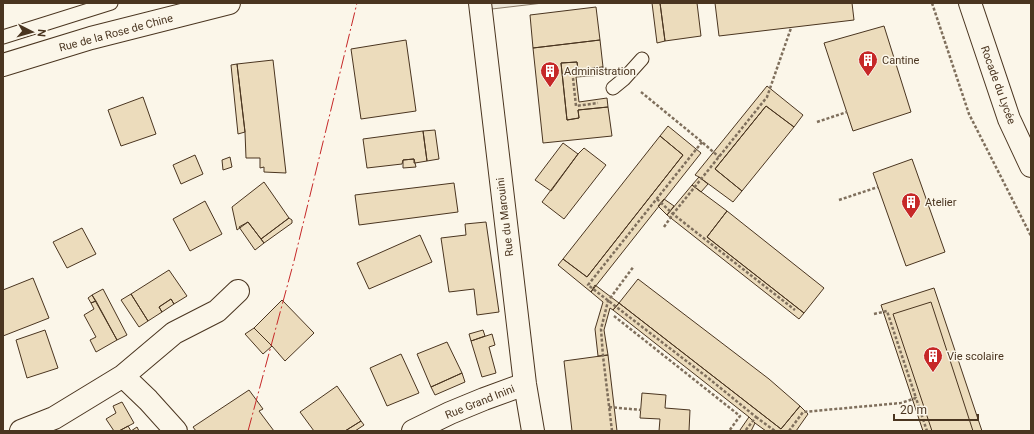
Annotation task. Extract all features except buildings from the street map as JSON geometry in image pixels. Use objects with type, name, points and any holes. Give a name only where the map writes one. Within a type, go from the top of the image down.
[{"type":"street","name":"Rue de la Rose de Chine","points":[[3,65],[91,38],[229,3]]},
{"type":"street","name":"Rue du Marouini","points":[[480,3],[525,384],[533,431]]},
{"type":"street","name":"Rocade du Lycée","points":[[970,3],[1009,119],[1031,166]]},
{"type":"street","points":[[20,431],[54,418],[123,376],[174,333],[217,311],[238,292]]},
{"type":"street","points":[[123,376],[148,400],[176,431]]},
{"type":"street","name":"Rue Grand Inini","points":[[413,431],[450,413],[525,384]]},
{"type":"lane","points":[[3,38],[111,3]]},
{"type":"lane","points":[[613,88],[624,79],[642,59]]},
{"type":"path","points":[[932,3],[969,114],[1031,236]]},
{"type":"path","points":[[664,227],[767,98],[790,28]]},
{"type":"path","points":[[573,78],[576,106],[613,101],[613,88]]},
{"type":"path","points":[[624,79],[719,157]]},
{"type":"path","points":[[817,122],[847,112]]},
{"type":"path","points":[[702,142],[588,285],[775,431]]},
{"type":"path","points":[[839,200],[878,187]]},
{"type":"path","points":[[657,199],[673,214],[795,310]]},
{"type":"path","points":[[612,431],[601,329],[608,301],[634,266]]},
{"type":"path","points":[[874,314],[887,311],[927,431]]},
{"type":"path","points":[[614,316],[740,416],[729,431]]},
{"type":"path","points":[[789,431],[803,412],[901,403],[916,398]]},
{"type":"path","points":[[609,407],[640,410]]},
{"type":"path","points":[[745,431],[756,417]]},
{"type":"shaded area","points":[[491,3],[543,3],[492,9]]},
{"type":"power","points":[[248,431],[294,261],[357,3]]},
{"type":"place","name":"Cantine","points":[[868,77]]},
{"type":"place","name":"Administration","points":[[550,88]]},
{"type":"place","name":"Atelier","points":[[911,219]]},
{"type":"place","name":"Vie scolaire","points":[[933,373]]}]
